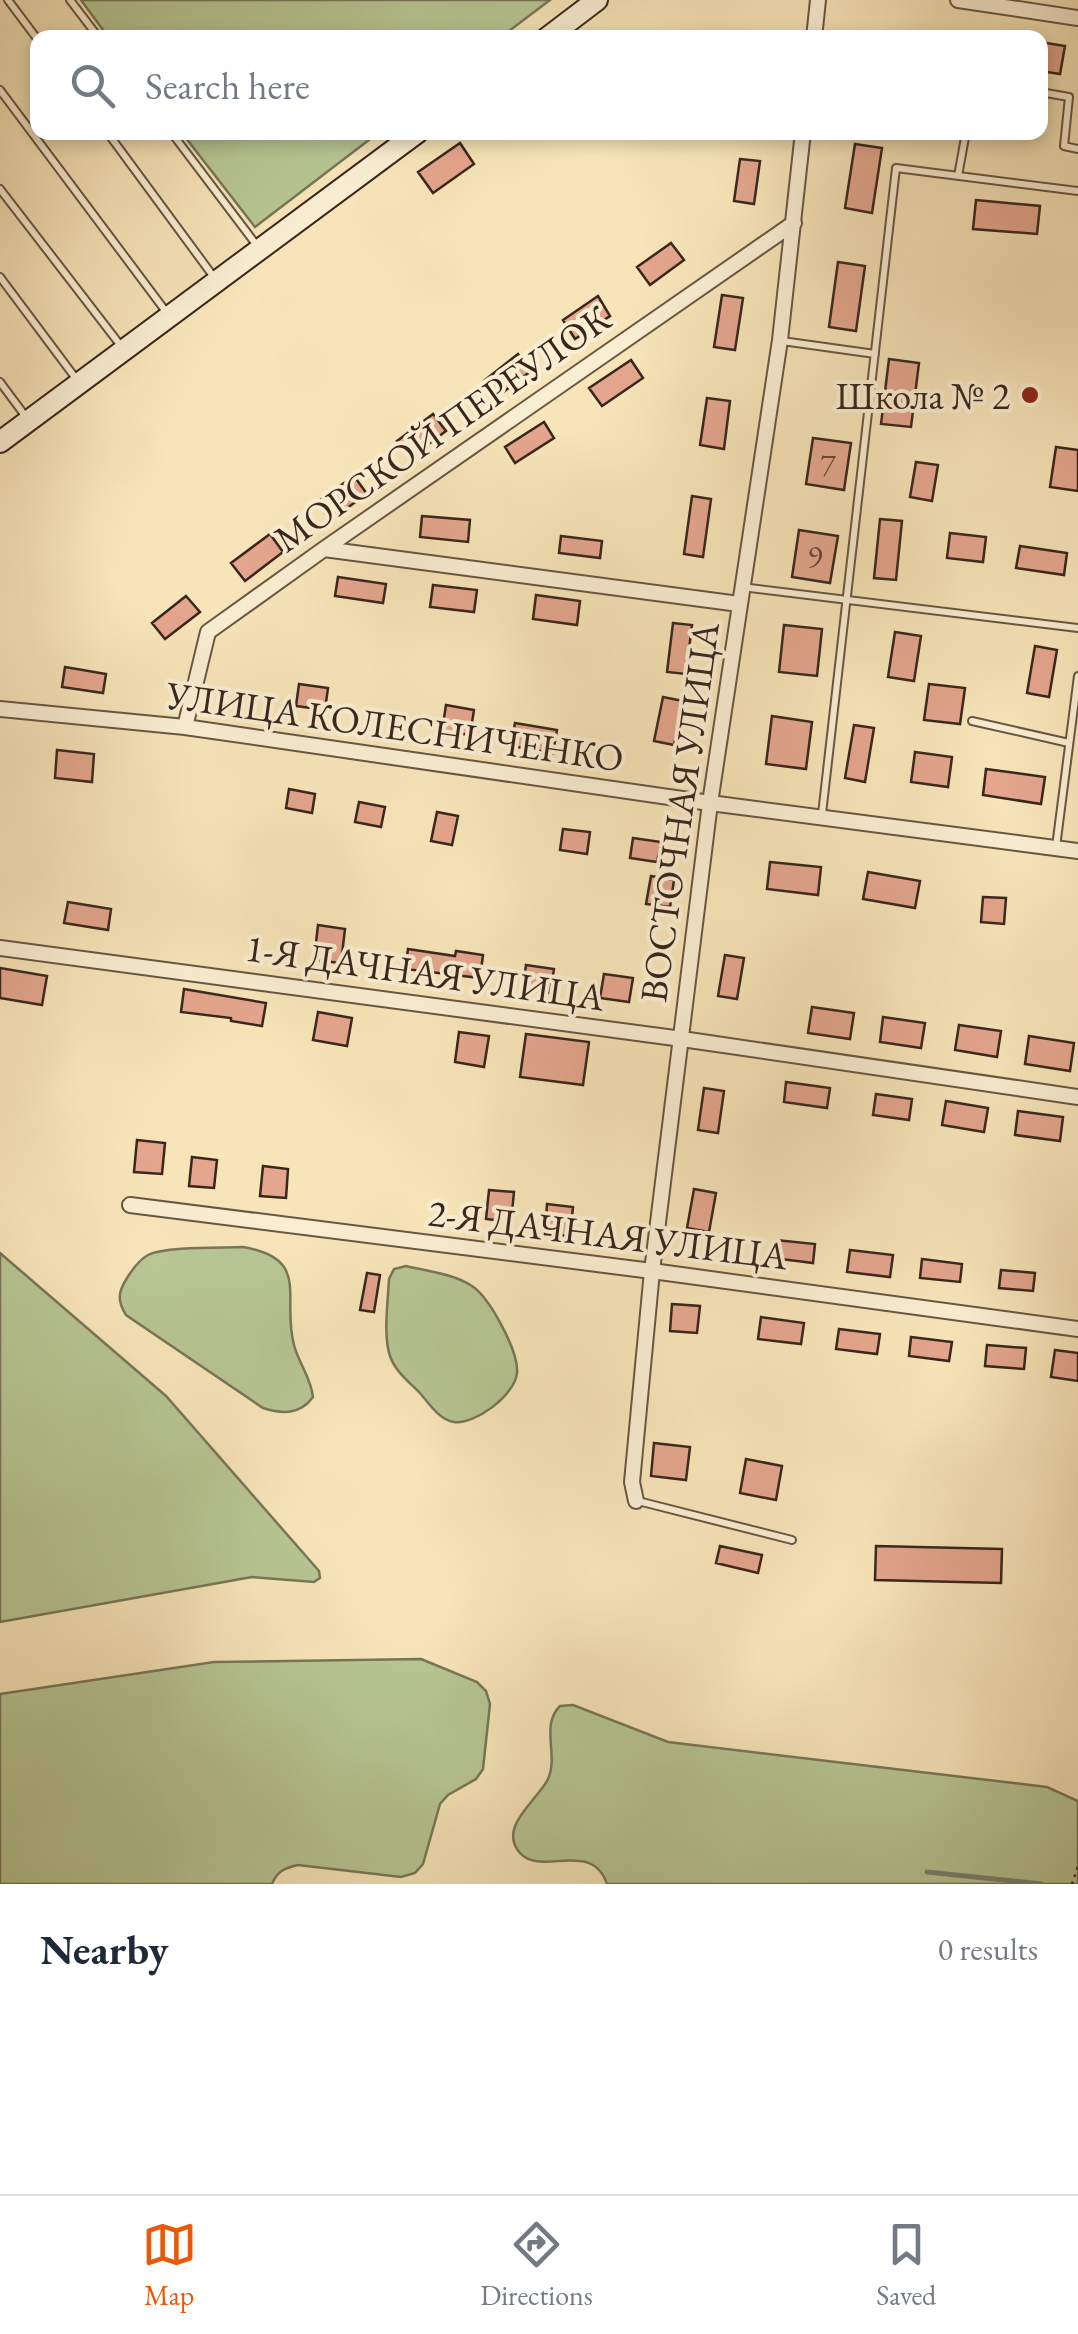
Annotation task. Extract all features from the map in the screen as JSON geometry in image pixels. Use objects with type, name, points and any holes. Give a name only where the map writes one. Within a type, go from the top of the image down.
[{"type":"main road","points":[[558,30],[598,0]]},
{"type":"main road","points":[[0,442],[407,140]]},
{"type":"street","points":[[815,30],[818,0]]},
{"type":"street","points":[[958,0],[1078,18]]},
{"type":"street","name":"ВОСТОЧНАЯ УЛИЦА","points":[[636,1501],[632,1482],[652,1271],[710,803],[780,340],[803,140]]},
{"type":"street","name":"МОРСКОЙ ПЕРЕУЛОК","points":[[185,727],[208,632],[794,223]]},
{"type":"street","points":[[324,549],[739,604]]},
{"type":"street","name":"УЛИЦА КОЛЕСНИЧЕНКО","points":[[0,709],[185,727],[710,803],[1078,851]]},
{"type":"street","name":"1-Я ДАЧНАЯ УЛИЦА","points":[[0,948],[682,1039],[1078,1097]]},
{"type":"street","name":"2-Я ДАЧНАЯ УЛИЦА","points":[[130,1205],[1078,1329]]},
{"type":"lane","points":[[8,0],[30,30]]},
{"type":"lane","points":[[70,0],[93,30]]},
{"type":"lane","points":[[0,90],[30,130]]},
{"type":"lane","points":[[1048,93],[1069,97],[1064,146],[1078,149]]},
{"type":"lane","points":[[38,140],[170,316]]},
{"type":"lane","points":[[112,140],[217,281]]},
{"type":"lane","points":[[177,140],[260,250]]},
{"type":"lane","points":[[958,176],[965,140]]},
{"type":"lane","points":[[821,816],[896,168],[1078,191]]},
{"type":"lane","points":[[0,189],[124,350]]},
{"type":"lane","points":[[0,277],[80,383]]},
{"type":"lane","points":[[780,340],[875,354]]},
{"type":"lane","points":[[0,382],[29,421]]},
{"type":"lane","points":[[742,587],[1078,628]]},
{"type":"lane","points":[[1055,848],[1078,676]]},
{"type":"lane","points":[[972,721],[1069,744]]},
{"type":"lane","points":[[636,1501],[792,1540]]},
{"type":"path","points":[[1072,1884],[1078,1866]]},
{"type":"green space","points":[[81,0],[550,0],[510,30],[103,30]]},
{"type":"green space","points":[[187,140],[369,140],[255,227]]},
{"type":"green space","points":[[243,1247],[278,1261],[290,1282],[294,1345],[313,1397],[296,1410],[263,1408],[126,1315],[121,1305],[124,1283],[148,1255],[180,1249]]},
{"type":"green space","points":[[0,1253],[166,1396],[319,1571],[320,1578],[314,1582],[252,1577],[0,1622]]},
{"type":"green space","points":[[406,1266],[465,1282],[479,1292],[495,1313],[508,1339],[517,1373],[502,1399],[483,1414],[463,1422],[443,1418],[392,1361],[386,1329],[389,1279],[394,1269]]},
{"type":"green space","points":[[421,1659],[477,1682],[486,1691],[490,1704],[483,1769],[476,1779],[440,1804],[423,1864],[415,1873],[401,1877],[298,1865],[282,1871],[272,1884],[0,1884],[0,1694],[214,1662]]},
{"type":"green space","points":[[573,1705],[668,1742],[1047,1787],[1078,1801],[1078,1884],[607,1884],[600,1871],[590,1864],[529,1859],[520,1853],[513,1833],[548,1779],[554,1714],[560,1706]]},
{"type":"building","points":[[1048,43],[1065,46],[1060,74],[1048,72]]},
{"type":"building","points":[[460,143],[474,164],[433,193],[418,172]]},
{"type":"building","points":[[855,144],[882,148],[872,213],[845,208]]},
{"type":"building","points":[[740,159],[760,161],[754,204],[734,201]]},
{"type":"building","points":[[976,200],[1040,206],[1037,234],[973,229]]},
{"type":"building","points":[[671,243],[684,260],[650,285],[637,267]]},
{"type":"building","points":[[838,262],[865,266],[856,331],[829,327]]},
{"type":"building","points":[[722,295],[743,298],[735,350],[714,347]]},
{"type":"building","points":[[598,296],[610,316],[575,339],[563,320]]},
{"type":"building","points":[[518,354],[531,371],[498,396],[485,380]]},
{"type":"building","points":[[889,359],[919,363],[911,427],[881,424]]},
{"type":"building","points":[[631,360],[643,378],[602,406],[589,388]]},
{"type":"building","points":[[707,398],[730,401],[724,449],[700,445]]},
{"type":"building","points":[[433,414],[446,431],[410,458],[397,441]]},
{"type":"building","points":[[544,422],[554,438],[515,463],[505,447]]},
{"type":"building","points":[[813,438],[851,443],[844,490],[806,484]]},
{"type":"building","points":[[1056,447],[1078,450],[1078,491],[1050,487]]},
{"type":"building","points":[[916,462],[938,465],[932,501],[910,497]]},
{"type":"building","points":[[354,476],[367,494],[330,520],[317,502]]},
{"type":"building","points":[[692,496],[711,499],[703,557],[684,554]]},
{"type":"building","points":[[422,516],[470,520],[468,542],[420,537]]},
{"type":"building","points":[[880,519],[902,521],[896,580],[874,578]]},
{"type":"building","points":[[799,530],[838,536],[830,583],[792,577]]},
{"type":"building","points":[[950,533],[986,537],[983,562],[947,558]]},
{"type":"building","points":[[270,534],[283,552],[245,581],[231,563]]},
{"type":"building","points":[[561,536],[602,541],[600,558],[559,553]]},
{"type":"building","points":[[1020,546],[1067,553],[1064,575],[1016,568]]},
{"type":"building","points":[[338,577],[386,584],[383,603],[335,596]]},
{"type":"building","points":[[433,585],[477,590],[474,612],[430,607]]},
{"type":"building","points":[[536,595],[580,601],[577,625],[533,619]]},
{"type":"building","points":[[186,596],[200,612],[165,639],[152,623]]},
{"type":"building","points":[[673,623],[692,625],[686,674],[667,672]]},
{"type":"building","points":[[784,625],[822,629],[817,676],[779,672]]},
{"type":"building","points":[[895,632],[921,636],[914,681],[888,677]]},
{"type":"building","points":[[1035,646],[1057,650],[1049,697],[1027,693]]},
{"type":"building","points":[[65,667],[106,674],[103,693],[62,687]]},
{"type":"building","points":[[299,684],[328,688],[325,710],[296,706]]},
{"type":"building","points":[[929,684],[965,688],[960,724],[924,720]]},
{"type":"building","points":[[663,697],[683,701],[674,745],[654,741]]},
{"type":"building","points":[[446,705],[474,710],[470,735],[442,731]]},
{"type":"building","points":[[772,716],[812,722],[806,769],[766,764]]},
{"type":"building","points":[[515,723],[557,730],[553,753],[511,746]]},
{"type":"building","points":[[854,725],[874,728],[865,782],[845,778]]},
{"type":"building","points":[[57,750],[94,754],[92,782],[55,778]]},
{"type":"building","points":[[915,752],[952,757],[948,787],[911,782]]},
{"type":"building","points":[[986,769],[1045,777],[1041,804],[983,795]]},
{"type":"building","points":[[289,789],[315,794],[312,813],[286,808]]},
{"type":"building","points":[[359,802],[385,807],[381,827],[355,822]]},
{"type":"building","points":[[437,812],[458,816],[452,845],[431,841]]},
{"type":"building","points":[[563,829],[590,832],[587,854],[560,850]]},
{"type":"building","points":[[633,838],[661,842],[657,862],[630,858]]},
{"type":"building","points":[[770,862],[821,867],[818,895],[767,889]]},
{"type":"building","points":[[868,872],[920,881],[915,908],[863,899]]},
{"type":"building","points":[[651,876],[674,880],[670,907],[646,904]]},
{"type":"building","points":[[983,897],[1006,898],[1004,924],[981,922]]},
{"type":"building","points":[[68,902],[111,909],[108,930],[64,923]]},
{"type":"building","points":[[318,925],[345,929],[341,963],[314,960]]},
{"type":"building","points":[[408,949],[455,956],[456,951],[483,955],[480,978],[405,969]]},
{"type":"building","points":[[725,955],[744,958],[737,999],[718,996]]},
{"type":"building","points":[[526,965],[554,969],[550,993],[523,989]]},
{"type":"building","points":[[0,968],[47,976],[42,1005],[0,998]]},
{"type":"building","points":[[604,974],[633,978],[629,1002],[600,998]]},
{"type":"building","points":[[184,989],[266,1003],[262,1026],[181,1012]]},
{"type":"building","points":[[812,1007],[854,1013],[850,1039],[808,1033]]},
{"type":"building","points":[[318,1012],[352,1018],[347,1046],[313,1040]]},
{"type":"building","points":[[883,1017],[925,1023],[921,1048],[880,1042]]},
{"type":"building","points":[[959,1025],[1001,1031],[997,1057],[955,1050]]},
{"type":"building","points":[[459,1032],[489,1036],[484,1067],[455,1062]]},
{"type":"building","points":[[526,1034],[589,1042],[583,1085],[520,1077]]},
{"type":"building","points":[[1029,1036],[1074,1043],[1070,1071],[1025,1064]]},
{"type":"building","points":[[786,1082],[830,1088],[827,1108],[784,1102]]},
{"type":"building","points":[[704,1088],[724,1091],[718,1133],[698,1130]]},
{"type":"building","points":[[876,1094],[912,1099],[909,1120],[873,1115]]},
{"type":"building","points":[[946,1101],[988,1108],[984,1132],[942,1125]]},
{"type":"building","points":[[1018,1111],[1063,1117],[1060,1141],[1015,1135]]},
{"type":"building","points":[[137,1140],[165,1143],[162,1174],[134,1172]]},
{"type":"building","points":[[192,1157],[217,1160],[214,1188],[189,1186]]},
{"type":"building","points":[[263,1166],[288,1169],[286,1198],[260,1196]]},
{"type":"building","points":[[694,1189],[716,1193],[709,1232],[687,1228]]},
{"type":"building","points":[[489,1190],[514,1192],[511,1222],[486,1219]]},
{"type":"building","points":[[547,1204],[573,1207],[570,1236],[545,1234]]},
{"type":"building","points":[[776,1240],[815,1244],[813,1263],[773,1258]]},
{"type":"building","points":[[850,1250],[893,1255],[890,1277],[847,1272]]},
{"type":"building","points":[[922,1259],[962,1264],[960,1282],[920,1278]]},
{"type":"building","points":[[1001,1270],[1035,1273],[1033,1291],[999,1288]]},
{"type":"building","points":[[367,1273],[380,1275],[374,1312],[360,1310]]},
{"type":"building","points":[[672,1304],[700,1306],[697,1333],[670,1331]]},
{"type":"building","points":[[761,1317],[804,1323],[801,1344],[758,1339]]},
{"type":"building","points":[[839,1329],[880,1334],[877,1354],[836,1349]]},
{"type":"building","points":[[911,1337],[952,1342],[949,1361],[909,1356]]},
{"type":"building","points":[[987,1345],[1026,1348],[1024,1369],[985,1366]]},
{"type":"building","points":[[1055,1350],[1078,1353],[1078,1381],[1051,1377]]},
{"type":"building","points":[[654,1443],[690,1447],[686,1480],[651,1476]]},
{"type":"building","points":[[746,1459],[782,1466],[776,1500],[740,1493]]},
{"type":"building","points":[[720,1546],[762,1555],[758,1573],[716,1563]]},
{"type":"building","points":[[876,1546],[1002,1549],[1001,1583],[875,1580]]},
{"type":"waterway","points":[[927,1872],[1042,1884]]},
{"type":"place","name":"Школа № 2","points":[[1030,395]]}]
